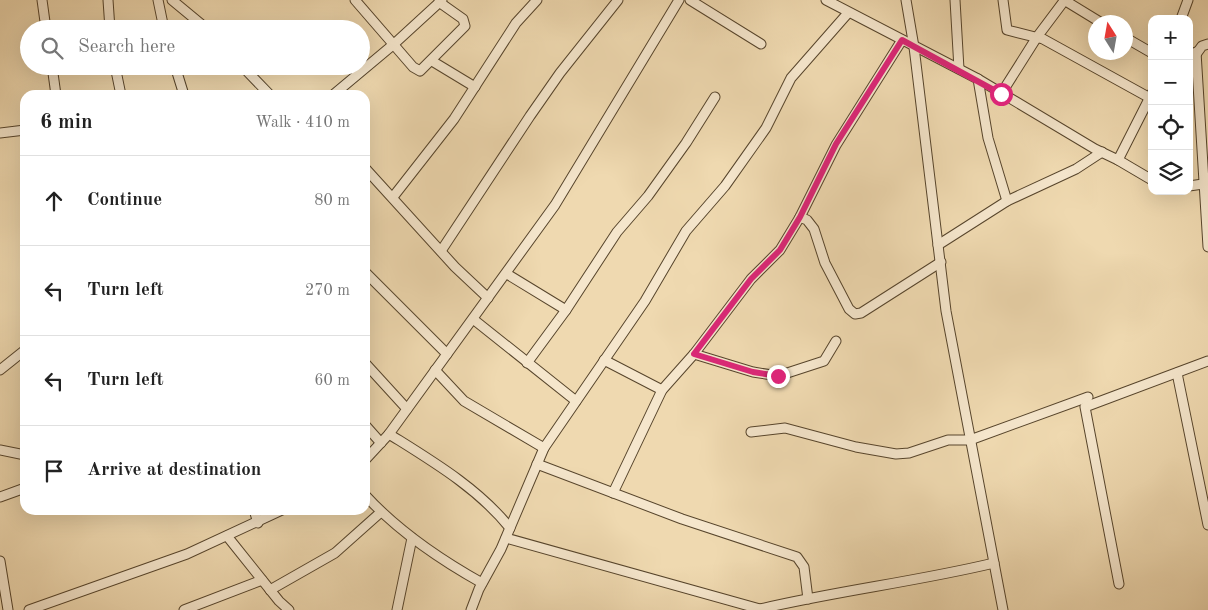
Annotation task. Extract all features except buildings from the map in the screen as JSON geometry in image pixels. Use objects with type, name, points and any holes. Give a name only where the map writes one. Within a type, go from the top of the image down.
[{"type":"street","points":[[42,0],[45,20]]},
{"type":"street","points":[[108,0],[109,20]]},
{"type":"street","points":[[158,0],[162,20]]},
{"type":"street","points":[[172,0],[196,20]]},
{"type":"street","points":[[354,0],[394,44],[413,67],[420,71],[465,26],[463,19],[440,1],[394,44],[370,64]]},
{"type":"street","points":[[393,198],[454,119],[516,23],[537,0]]},
{"type":"street","points":[[441,252],[535,109],[618,0]]},
{"type":"street","points":[[370,455],[389,434],[507,274],[555,205],[679,0]]},
{"type":"street","points":[[690,0],[761,44]]},
{"type":"street","points":[[826,0],[978,79],[1148,178]]},
{"type":"street","points":[[906,0],[914,47],[948,322],[1003,610]]},
{"type":"street","points":[[954,0],[959,69]]},
{"type":"street","points":[[1003,0],[1007,30],[1037,37],[1148,94]]},
{"type":"street","points":[[1001,94],[1037,37],[1064,0],[1089,15]]},
{"type":"street","points":[[1182,15],[1188,0]]},
{"type":"street","points":[[471,610],[482,583],[506,538],[544,448],[645,301],[686,230],[725,186],[766,128],[792,78],[848,13]]},
{"type":"street","points":[[613,493],[662,390],[694,354],[751,279],[780,250],[800,217],[836,144],[902,40]]},
{"type":"street","points":[[1133,42],[1148,51]]},
{"type":"street","points":[[1191,60],[1202,46],[1208,44]]},
{"type":"street","points":[[1196,52],[1208,247]]},
{"type":"street","points":[[432,61],[475,87]]},
{"type":"street","points":[[53,75],[55,90]]},
{"type":"street","points":[[117,75],[120,90]]},
{"type":"street","points":[[178,75],[182,90]]},
{"type":"street","points":[[251,75],[265,90]]},
{"type":"street","points":[[339,90],[357,75]]},
{"type":"street","points":[[978,79],[988,138],[1007,201]]},
{"type":"street","points":[[527,363],[566,310],[617,232],[648,196],[686,143],[715,97]]},
{"type":"street","points":[[1118,160],[1148,102]]},
{"type":"street","points":[[0,133],[20,131]]},
{"type":"street","points":[[938,246],[1007,201],[1076,169],[1102,152]]},
{"type":"street","points":[[370,173],[441,252],[488,298]]},
{"type":"street","points":[[1193,185],[1203,184]]},
{"type":"street","points":[[800,217],[807,220],[814,229],[825,263],[849,309],[855,314],[861,313],[941,262]]},
{"type":"street","points":[[507,274],[566,310]]},
{"type":"street","points":[[370,277],[447,354]]},
{"type":"street","points":[[473,319],[576,401]]},
{"type":"street","points":[[694,354],[753,372],[778,376],[824,361],[836,341]]},
{"type":"street","points":[[0,370],[20,354]]},
{"type":"street","points":[[604,360],[662,390]]},
{"type":"street","points":[[1119,584],[1085,407],[1208,361]]},
{"type":"street","points":[[370,368],[407,409]]},
{"type":"street","points":[[435,370],[454,392],[469,405],[512,427],[544,448]]},
{"type":"street","points":[[1177,373],[1208,525]]},
{"type":"street","points":[[751,432],[785,428],[856,447],[896,454],[909,453],[948,440],[970,440],[1088,397]]},
{"type":"street","points":[[370,431],[381,443]]},
{"type":"street","points":[[389,434],[468,487],[496,510],[510,528]]},
{"type":"street","points":[[0,450],[20,454]]},
{"type":"street","points":[[537,464],[682,519],[797,557],[804,567],[808,599]]},
{"type":"street","points":[[0,497],[20,490]]},
{"type":"street","points":[[370,500],[412,538],[448,564],[482,583]]},
{"type":"street","points":[[270,590],[335,552],[381,512]]},
{"type":"street","points":[[256,515],[258,523]]},
{"type":"street","points":[[29,610],[130,575],[258,523],[273,515]]},
{"type":"street","points":[[226,536],[270,590],[289,610]]},
{"type":"street","points":[[397,610],[412,538]]},
{"type":"street","points":[[506,538],[758,610],[808,599],[921,580],[994,563]]},
{"type":"street","points":[[0,561],[8,610]]},
{"type":"street","points":[[184,610],[262,580]]},
{"type":"route","points":[[778,376],[753,372],[707,360],[694,354],[751,279],[780,250],[800,217],[836,144],[902,40],[978,79],[1001,94]]}]
